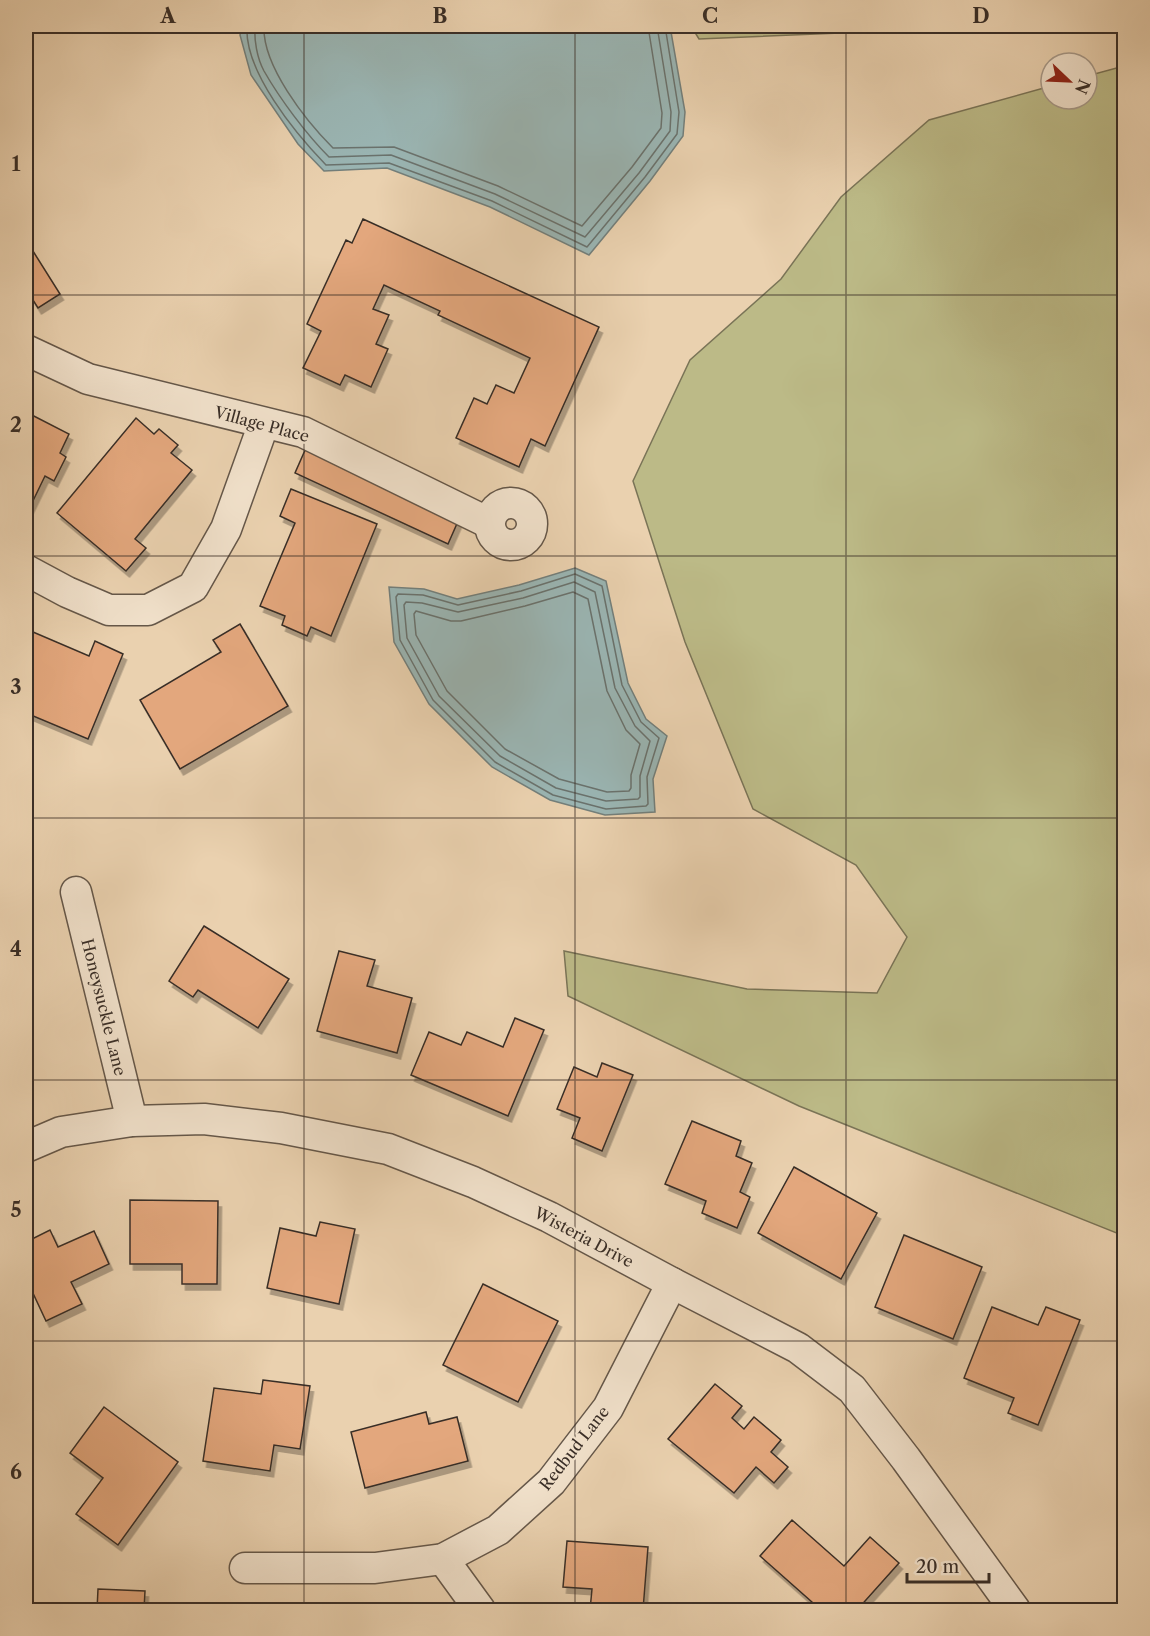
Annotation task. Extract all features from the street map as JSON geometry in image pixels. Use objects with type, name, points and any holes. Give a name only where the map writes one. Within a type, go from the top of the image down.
[{"type":"street","name":"Village Place","points":[[26,350],[88,379],[303,432],[489,524]]},
{"type":"street","points":[[26,570],[67,592],[109,609],[148,610],[193,587],[226,529],[264,423]]},
{"type":"street","name":"Honeysuckle Lane","points":[[76,892],[132,1121]]},
{"type":"street","name":"Wisteria Drive","points":[[26,1147],[60,1132],[132,1121],[204,1119],[281,1128],[388,1149],[474,1182],[549,1216],[798,1348],[852,1389],[906,1459],[1015,1611]]},
{"type":"street","name":"Redbud Lane","points":[[245,1568],[375,1568],[443,1559],[498,1530],[551,1482],[608,1408],[672,1283]]},
{"type":"street","points":[[443,1559],[480,1611]]},
{"type":"shaded area","points":[[691,26],[850,26],[840,33],[699,39]]},
{"type":"shaded area","points":[[1124,66],[1124,1236],[799,1106],[568,996],[564,951],[747,989],[877,993],[907,937],[856,865],[753,809],[685,642],[633,481],[690,360],[781,279],[841,197],[929,120],[1039,89],[1039,111],[1099,111],[1099,73]]},
{"type":"water","points":[[242,26],[670,26],[685,112],[683,136],[650,181],[589,255],[490,207],[387,168],[324,171],[298,144],[251,75],[240,35]]},
{"type":"water","points":[[575,568],[606,581],[628,683],[646,719],[667,736],[653,779],[655,812],[605,815],[550,800],[492,767],[429,704],[394,642],[389,587],[424,589],[457,599],[519,585]]},
{"type":"building","points":[[363,219],[599,327],[545,446],[531,439],[519,467],[456,438],[474,398],[487,404],[496,385],[514,393],[530,358],[438,315],[440,311],[384,285],[373,309],[389,315],[376,344],[388,349],[371,387],[345,375],[340,385],[303,368],[321,331],[307,324],[346,240],[352,243]]},
{"type":"building","points":[[26,240],[60,294],[38,308],[26,289]]},
{"type":"building","points":[[26,412],[69,434],[60,453],[66,457],[54,481],[45,476],[29,509],[26,507]]},
{"type":"building","points":[[136,418],[154,434],[159,429],[178,445],[171,453],[192,470],[135,539],[146,548],[126,571],[57,513]]},
{"type":"building","points":[[306,448],[459,519],[448,544],[295,473]]},
{"type":"building","points":[[291,489],[377,524],[331,636],[311,627],[307,636],[282,625],[285,616],[260,606],[295,523],[280,516]]},
{"type":"building","points":[[240,624],[288,706],[180,769],[140,700],[221,652],[213,640]]},
{"type":"building","points":[[26,629],[89,656],[95,641],[123,654],[88,739],[26,713]]},
{"type":"building","points":[[204,926],[289,979],[258,1028],[198,990],[193,997],[169,981]]},
{"type":"building","points":[[339,951],[375,960],[367,986],[412,998],[397,1053],[317,1031]]},
{"type":"building","points":[[515,1018],[544,1030],[508,1116],[411,1075],[429,1032],[461,1045],[467,1032],[503,1047]]},
{"type":"building","points":[[602,1063],[633,1075],[602,1151],[572,1138],[580,1118],[557,1109],[574,1067],[597,1077]]},
{"type":"building","points":[[692,1121],[741,1141],[736,1156],[752,1163],[740,1192],[750,1197],[737,1228],[702,1213],[706,1201],[665,1184]]},
{"type":"building","points":[[794,1167],[877,1213],[841,1279],[758,1233]]},
{"type":"building","points":[[130,1200],[218,1201],[217,1284],[182,1284],[182,1264],[130,1264]]},
{"type":"building","points":[[320,1222],[355,1229],[339,1304],[267,1288],[280,1228],[316,1236]]},
{"type":"building","points":[[50,1230],[58,1247],[94,1231],[109,1264],[71,1282],[82,1304],[46,1321],[31,1289],[26,1291],[26,1242]]},
{"type":"building","points":[[904,1235],[982,1267],[953,1339],[875,1307]]},
{"type":"building","points":[[483,1284],[558,1321],[518,1402],[443,1365]]},
{"type":"building","points":[[992,1307],[1038,1325],[1046,1307],[1080,1320],[1038,1425],[1008,1413],[1014,1398],[964,1378]]},
{"type":"building","points":[[263,1380],[310,1386],[300,1449],[274,1445],[270,1471],[203,1461],[214,1388],[261,1394]]},
{"type":"building","points":[[715,1384],[742,1406],[732,1418],[744,1429],[754,1417],[781,1440],[771,1452],[788,1467],[774,1483],[756,1467],[734,1493],[668,1439]]},
{"type":"building","points":[[104,1407],[178,1462],[118,1545],[76,1514],[103,1478],[70,1453]]},
{"type":"building","points":[[426,1412],[429,1424],[457,1417],[468,1461],[365,1488],[351,1432]]},
{"type":"building","points":[[792,1520],[844,1566],[870,1537],[899,1563],[857,1610],[821,1610],[760,1556]]},
{"type":"building","points":[[567,1541],[648,1547],[643,1610],[590,1610],[592,1589],[563,1587]]},
{"type":"building","points":[[98,1589],[145,1591],[144,1610],[97,1610]]}]
